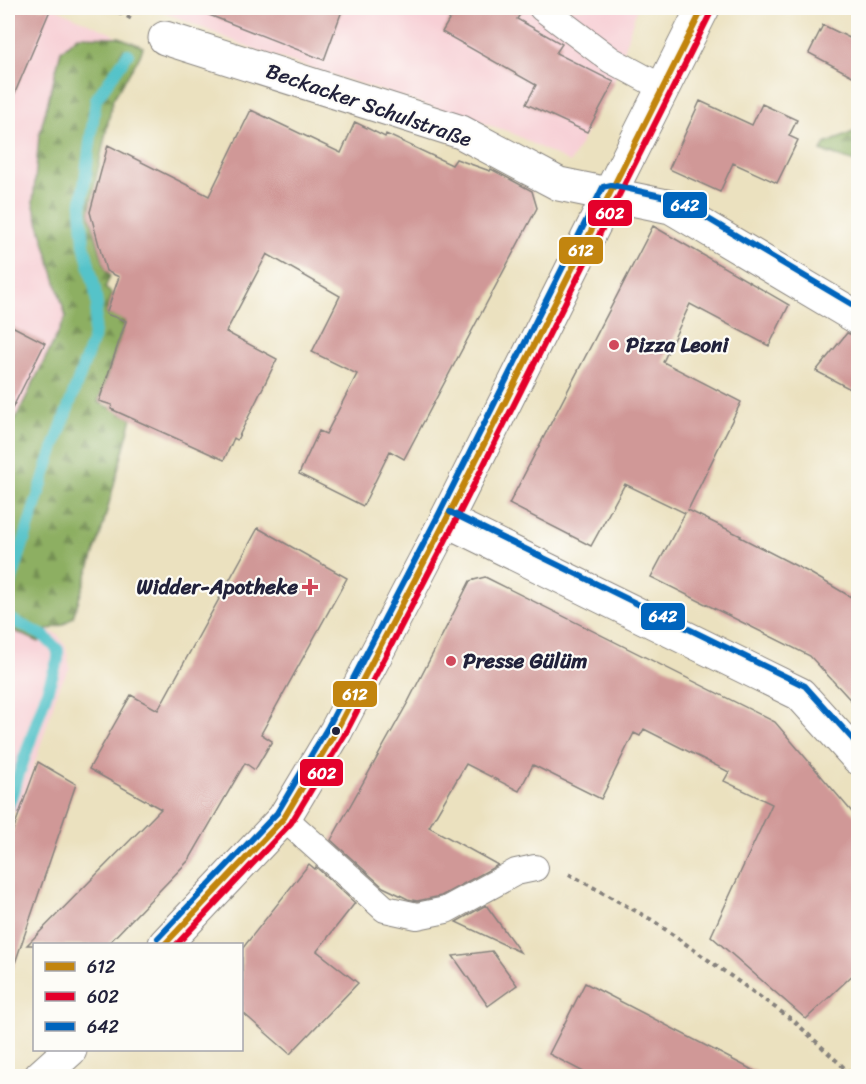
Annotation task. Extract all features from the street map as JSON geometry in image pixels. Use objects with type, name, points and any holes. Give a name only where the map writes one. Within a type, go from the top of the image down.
[{"type":"street","points":[[167,943],[284,818],[336,731],[446,520],[661,87],[703,8]]},
{"type":"street","name":"Beckacker Schulstraße","points":[[165,38],[461,132],[559,184],[670,207],[858,318]]},
{"type":"street","points":[[446,520],[800,694],[858,758]]},
{"type":"street","points":[[41,1077],[68,1051]]},
{"type":"lane","points":[[542,8],[611,60],[661,87]]},
{"type":"lane","points":[[284,818],[385,909],[417,916],[446,910],[516,872],[535,868]]},
{"type":"path","points":[[567,873],[652,920],[794,1021],[853,1077]]},
{"type":"shaded area","points":[[8,8],[55,8],[119,37],[77,36],[33,203],[66,317],[8,434]]},
{"type":"shaded area","points":[[154,8],[637,8],[614,82],[570,163],[510,132],[258,51]]},
{"type":"shaded area","points":[[8,628],[39,642],[47,630],[58,635],[66,646],[70,668],[59,687],[19,813],[8,808]]},
{"type":"green space","points":[[77,36],[119,37],[143,47],[140,56],[113,99],[89,212],[105,268],[110,276],[105,288],[112,294],[106,314],[126,320],[98,402],[132,418],[101,533],[73,617],[62,625],[47,630],[39,642],[8,628],[8,434],[66,317],[33,203],[39,136],[61,51]]},
{"type":"green space","points":[[858,130],[858,163],[821,151],[825,144]]},
{"type":"building","points":[[8,8],[51,8],[8,109]]},
{"type":"building","points":[[199,8],[343,8],[324,60],[199,11]]},
{"type":"building","points":[[456,8],[524,8],[517,19],[562,44],[556,53],[614,82],[587,132],[526,104],[536,85],[442,32]]},
{"type":"building","points":[[823,25],[858,42],[858,79],[809,53]]},
{"type":"building","points":[[700,101],[752,125],[762,104],[797,120],[789,136],[798,140],[777,183],[733,163],[720,192],[669,169]]},
{"type":"building","points":[[251,110],[341,153],[355,122],[452,165],[456,159],[490,171],[491,169],[532,191],[537,208],[404,459],[390,451],[363,506],[299,474],[319,431],[326,434],[357,374],[312,352],[340,296],[267,254],[226,332],[277,359],[237,440],[234,438],[224,460],[111,409],[112,405],[99,401],[126,321],[106,314],[119,277],[106,271],[90,212],[108,145],[209,196]]},
{"type":"building","points":[[653,226],[789,305],[769,346],[690,304],[663,362],[741,402],[688,510],[741,536],[858,601],[858,708],[810,656],[651,577],[685,513],[625,484],[591,546],[509,504]]},
{"type":"building","points":[[8,324],[45,343],[8,417]]},
{"type":"building","points":[[847,333],[858,337],[858,393],[816,371]]},
{"type":"building","points":[[258,528],[347,578],[261,734],[272,741],[255,770],[245,763],[189,860],[109,943],[33,943],[33,945],[27,945],[161,809],[89,769],[131,695],[158,710]]},
{"type":"building","points":[[485,577],[775,722],[858,819],[858,970],[806,1019],[711,936],[772,804],[724,781],[729,772],[644,729],[640,736],[634,733],[601,799],[533,765],[519,791],[466,764],[429,827],[498,865],[441,896],[417,901],[383,887],[331,840],[408,702],[470,581]]},
{"type":"building","points":[[38,762],[76,784],[13,969],[8,968],[8,844]]},
{"type":"building","points":[[309,864],[315,869],[316,867],[355,903],[317,951],[358,983],[290,1054],[243,1013],[243,948]]},
{"type":"building","points":[[486,905],[520,952],[456,922]]},
{"type":"building","points":[[492,951],[517,985],[488,1006],[453,956]]},
{"type":"building","points":[[585,983],[766,1077],[593,1077],[549,1054]]},
{"type":"waterway","points":[[8,592],[48,464],[93,339],[97,305],[84,244],[81,209],[96,99],[128,54]]},
{"type":"waterway","points":[[8,618],[44,636],[58,650],[58,659],[8,806]]},
{"type":"transit line","name":"612","points":[[166,943],[284,818],[336,731],[446,520],[703,8]]},
{"type":"transit line","name":"602","points":[[178,943],[291,823],[344,736],[454,524],[711,12]]},
{"type":"transit line","name":"642","points":[[158,938],[277,813],[328,727],[438,516],[603,187],[611,185],[675,199],[858,308]]},
{"type":"transit line","name":"642","points":[[450,512],[805,686],[858,745]]},
{"type":"place","name":"Pizza Leoni","points":[[614,345]]},
{"type":"place","name":"Widder-Apotheke","points":[[310,587]]},
{"type":"place","name":"Presse Gülüm","points":[[451,661]]}]
